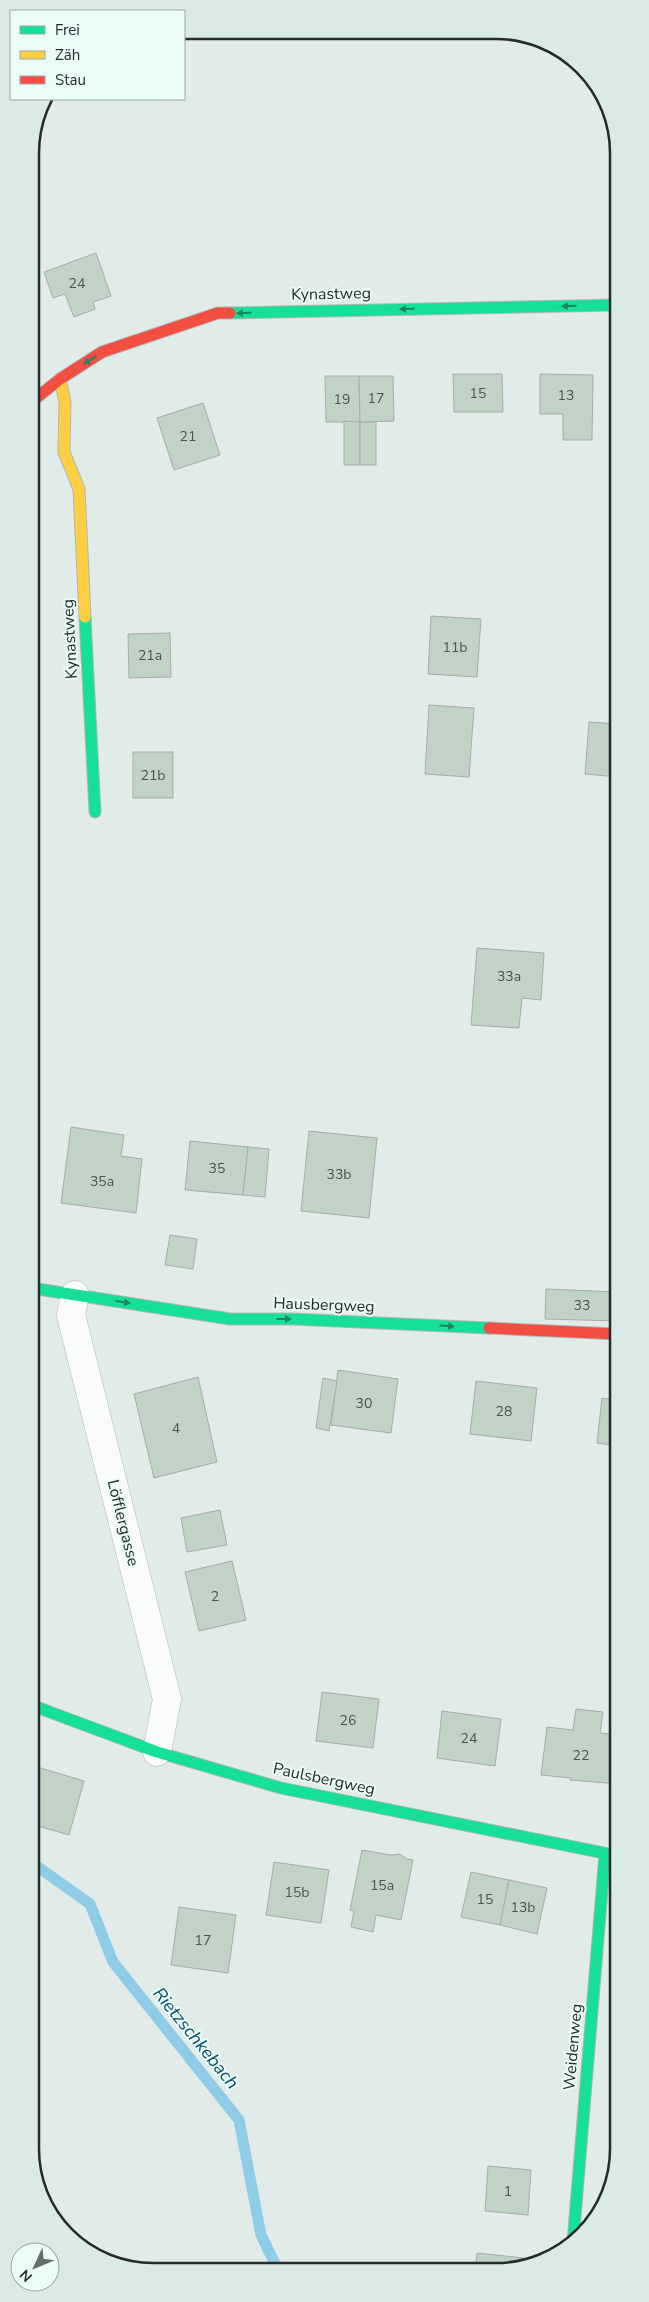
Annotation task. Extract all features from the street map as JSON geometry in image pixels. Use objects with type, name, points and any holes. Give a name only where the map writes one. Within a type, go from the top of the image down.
[{"type":"street","name":"Kynastweg","points":[[39,395],[102,352],[218,313],[610,305]]},
{"type":"street","name":"Kynastweg","points":[[60,379],[65,402],[64,452],[79,488],[95,812]]},
{"type":"street","name":"Hausbergweg","points":[[39,1289],[230,1319],[292,1319],[610,1334]]},
{"type":"street","name":"Löfflergasse","points":[[75,1295],[71,1315],[167,1699],[157,1752]]},
{"type":"street","name":"Paulsbergweg","points":[[39,1708],[157,1752],[281,1788],[610,1855]]},
{"type":"street","name":"Weidenweg","points":[[574,2233],[605,1854]]},
{"type":"building","points":[[96,253],[111,296],[93,302],[95,309],[74,317],[65,294],[53,298],[44,272]]},
{"type":"building","points":[[453,374],[502,374],[503,412],[454,412]]},
{"type":"building","points":[[540,374],[593,375],[592,440],[563,440],[563,414],[540,414]]},
{"type":"building","points":[[325,376],[359,376],[360,422],[326,422]]},
{"type":"building","points":[[359,376],[393,376],[394,421],[360,422]]},
{"type":"building","points":[[203,403],[220,455],[174,470],[157,418]]},
{"type":"building","points":[[344,421],[360,422],[360,465],[344,465]]},
{"type":"building","points":[[360,422],[376,422],[376,465],[360,465]]},
{"type":"building","points":[[431,616],[481,619],[477,677],[428,674]]},
{"type":"building","points":[[170,633],[171,677],[129,678],[128,634]]},
{"type":"building","points":[[429,705],[474,708],[469,777],[425,774]]},
{"type":"building","points":[[589,722],[610,723],[610,776],[585,774]]},
{"type":"building","points":[[133,752],[173,752],[173,798],[133,798]]},
{"type":"building","points":[[477,948],[544,953],[541,1000],[522,998],[519,1028],[471,1025]]},
{"type":"building","points":[[71,1127],[124,1135],[121,1156],[142,1159],[136,1213],[61,1203]]},
{"type":"building","points":[[309,1131],[377,1138],[369,1218],[301,1211]]},
{"type":"building","points":[[190,1141],[248,1147],[243,1195],[185,1190]]},
{"type":"building","points":[[248,1147],[269,1149],[265,1197],[243,1195]]},
{"type":"building","points":[[170,1235],[197,1239],[193,1269],[165,1265]]},
{"type":"building","points":[[546,1289],[610,1292],[610,1321],[545,1319]]},
{"type":"building","points":[[338,1370],[398,1379],[391,1433],[331,1425]]},
{"type":"building","points":[[198,1377],[217,1462],[154,1478],[134,1394]]},
{"type":"building","points":[[323,1378],[337,1381],[329,1431],[316,1428]]},
{"type":"building","points":[[476,1381],[537,1388],[531,1441],[470,1434]]},
{"type":"building","points":[[602,1398],[610,1399],[610,1445],[597,1443]]},
{"type":"building","points":[[220,1510],[227,1545],[187,1552],[181,1518]]},
{"type":"building","points":[[232,1561],[246,1620],[199,1631],[185,1572]]},
{"type":"building","points":[[322,1692],[379,1699],[373,1748],[316,1741]]},
{"type":"building","points":[[576,1709],[603,1712],[600,1733],[610,1734],[610,1783],[570,1780],[571,1778],[541,1775],[547,1727],[573,1730]]},
{"type":"building","points":[[442,1711],[501,1719],[495,1766],[437,1758]]},
{"type":"building","points":[[39,1768],[84,1781],[69,1835],[39,1826]]},
{"type":"building","points":[[362,1850],[391,1855],[400,1854],[407,1859],[413,1860],[401,1920],[376,1915],[373,1932],[351,1927],[354,1911],[350,1910]]},
{"type":"building","points":[[274,1862],[329,1870],[321,1923],[266,1915]]},
{"type":"building","points":[[471,1872],[509,1880],[500,1925],[461,1917]]},
{"type":"building","points":[[509,1880],[547,1888],[537,1934],[500,1925]]},
{"type":"building","points":[[179,1907],[236,1915],[228,1973],[171,1965]]},
{"type":"building","points":[[488,2166],[531,2170],[528,2215],[485,2211]]},
{"type":"building","points":[[477,2253],[524,2258],[511,2262],[476,2263]]},
{"type":"waterway","name":"Rietzschkebach","points":[[39,1868],[90,1904],[113,1962],[239,2120],[261,2235],[275,2263]]},
{"type":"traffic: fast","points":[[230,313],[610,305]]},
{"type":"traffic: fast","points":[[85,617],[95,812]]},
{"type":"traffic: fast","points":[[39,1289],[230,1319],[292,1319],[489,1328]]},
{"type":"traffic: fast","points":[[39,1708],[157,1752],[281,1788],[610,1854]]},
{"type":"traffic: fast","points":[[574,2233],[605,1854]]},
{"type":"traffic: slow","points":[[60,379],[65,402],[64,452],[79,489],[85,617]]},
{"type":"traffic: jam","points":[[39,396],[60,379],[102,352],[218,313],[230,313]]},
{"type":"traffic: jam","points":[[489,1328],[610,1334]]}]
